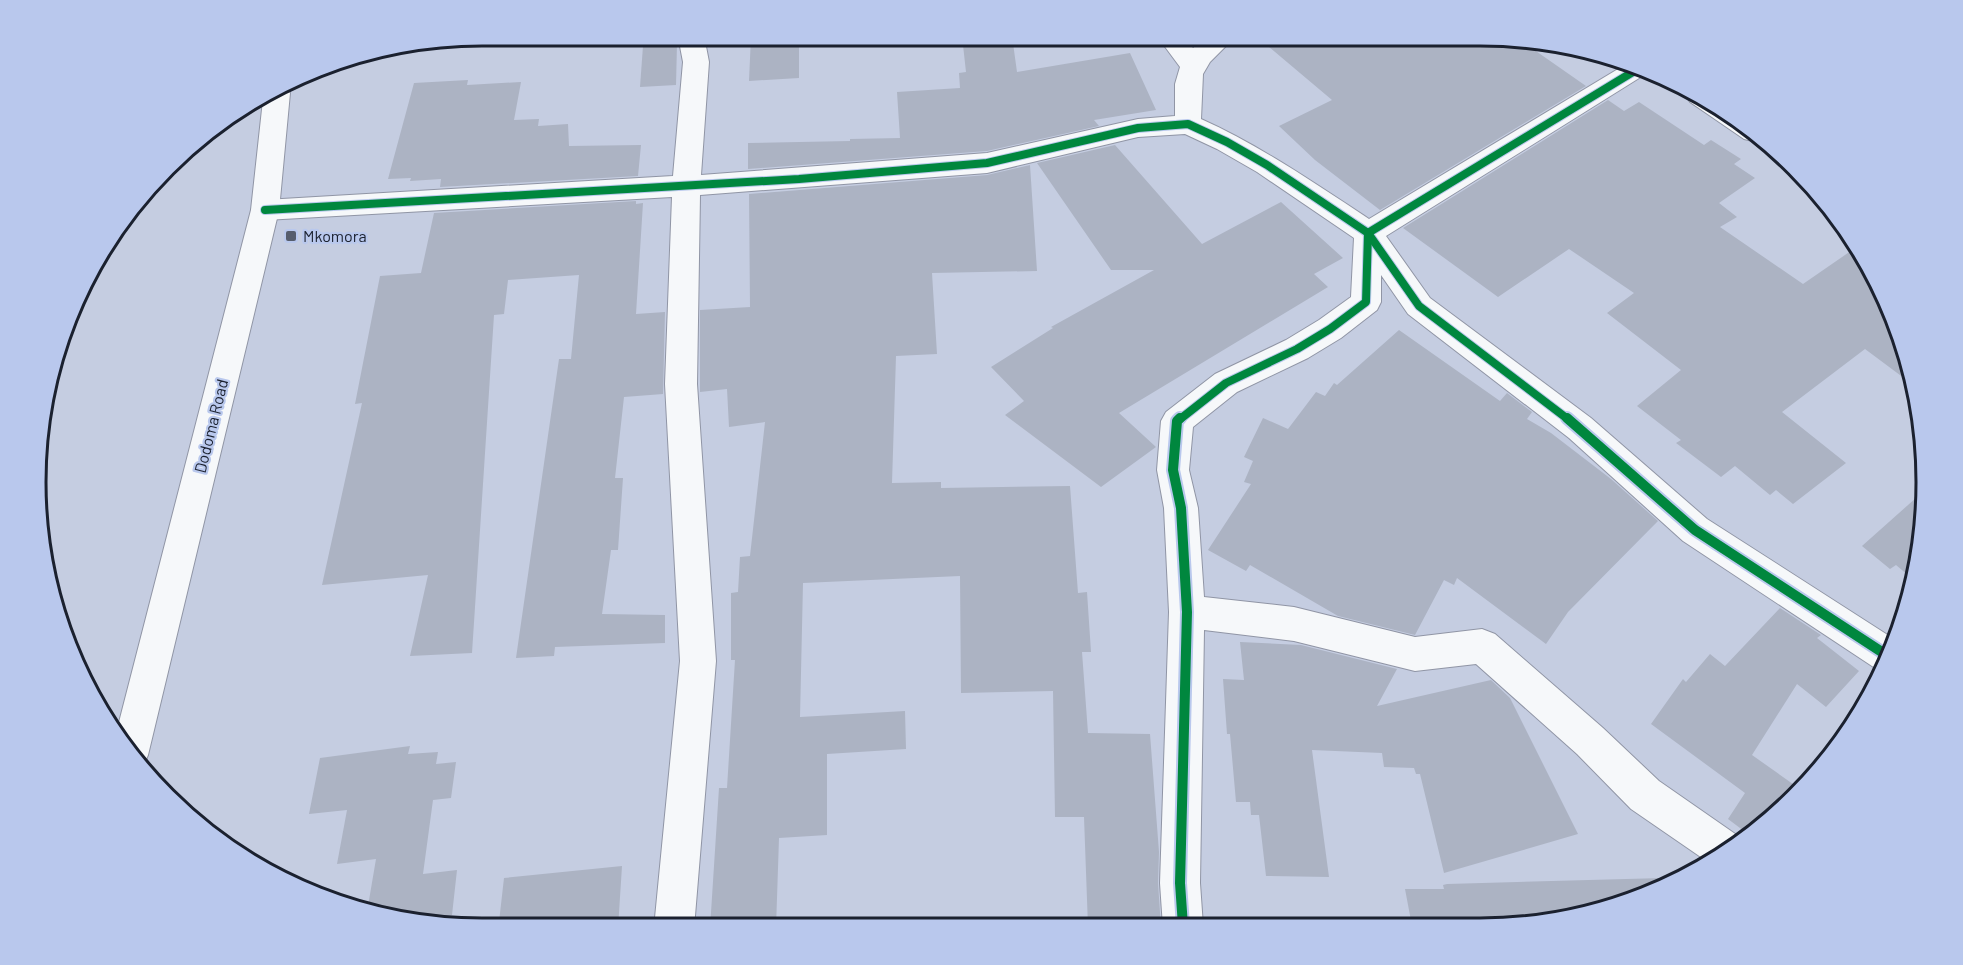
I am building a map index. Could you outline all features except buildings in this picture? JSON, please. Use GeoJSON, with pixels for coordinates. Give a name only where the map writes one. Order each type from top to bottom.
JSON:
{"type":"FeatureCollection","features":[{"type":"Feature","properties":{"kind":"main road"},"geometry":{"type":"LineString","coordinates":[[675,918],[698,661],[681,384],[686,184],[696,62],[693,46]]}},
{"type":"Feature","properties":{"kind":"main road"},"geometry":{"type":"LineString","coordinates":[[1178,46],[1192,64]]}},
{"type":"Feature","properties":{"kind":"main road"},"geometry":{"type":"LineString","coordinates":[[1188,124],[1186,79],[1192,64],[1212,46]]}},
{"type":"Feature","properties":{"kind":"main road"},"geometry":{"type":"LineString","coordinates":[[1368,233],[1630,74]]}},
{"type":"Feature","properties":{"kind":"main road","name":"Dodoma Road"},"geometry":{"type":"LineString","coordinates":[[132,742],[264,210],[276,98]]}},
{"type":"Feature","properties":{"kind":"main road"},"geometry":{"type":"LineString","coordinates":[[264,210],[799,179],[987,163],[1137,128],[1188,124],[1227,142],[1267,165],[1368,233],[1419,306],[1580,428],[1695,530],[1882,652]]}},
{"type":"Feature","properties":{"kind":"main road"},"geometry":{"type":"LineString","coordinates":[[1183,918],[1180,883],[1187,612],[1181,508],[1173,470],[1177,421],[1226,383],[1297,349],[1330,329],[1366,302],[1368,233]]}},
{"type":"Feature","properties":{"kind":"main road"},"geometry":{"type":"LineString","coordinates":[[1187,612],[1294,624],[1415,654],[1482,646],[1590,741],[1645,795],[1719,847]]}},
{"type":"Feature","properties":{"kind":"cycle path"},"geometry":{"type":"LineString","coordinates":[[1182,918],[1180,883],[1187,612],[1181,508],[1173,470],[1177,421],[1226,383],[1297,349],[1330,329],[1366,302],[1368,233],[1630,74]]}},
{"type":"Feature","properties":{"kind":"cycle path"},"geometry":{"type":"LineString","coordinates":[[265,210],[799,179],[987,163],[1138,128],[1188,124],[1227,142],[1267,165],[1368,233],[1419,306],[1580,428],[1695,530],[1882,652]]}},
{"type":"Feature","properties":{"kind":"place","name":"Mkomora"},"geometry":{"type":"Point","coordinates":[291,236]}}]}
